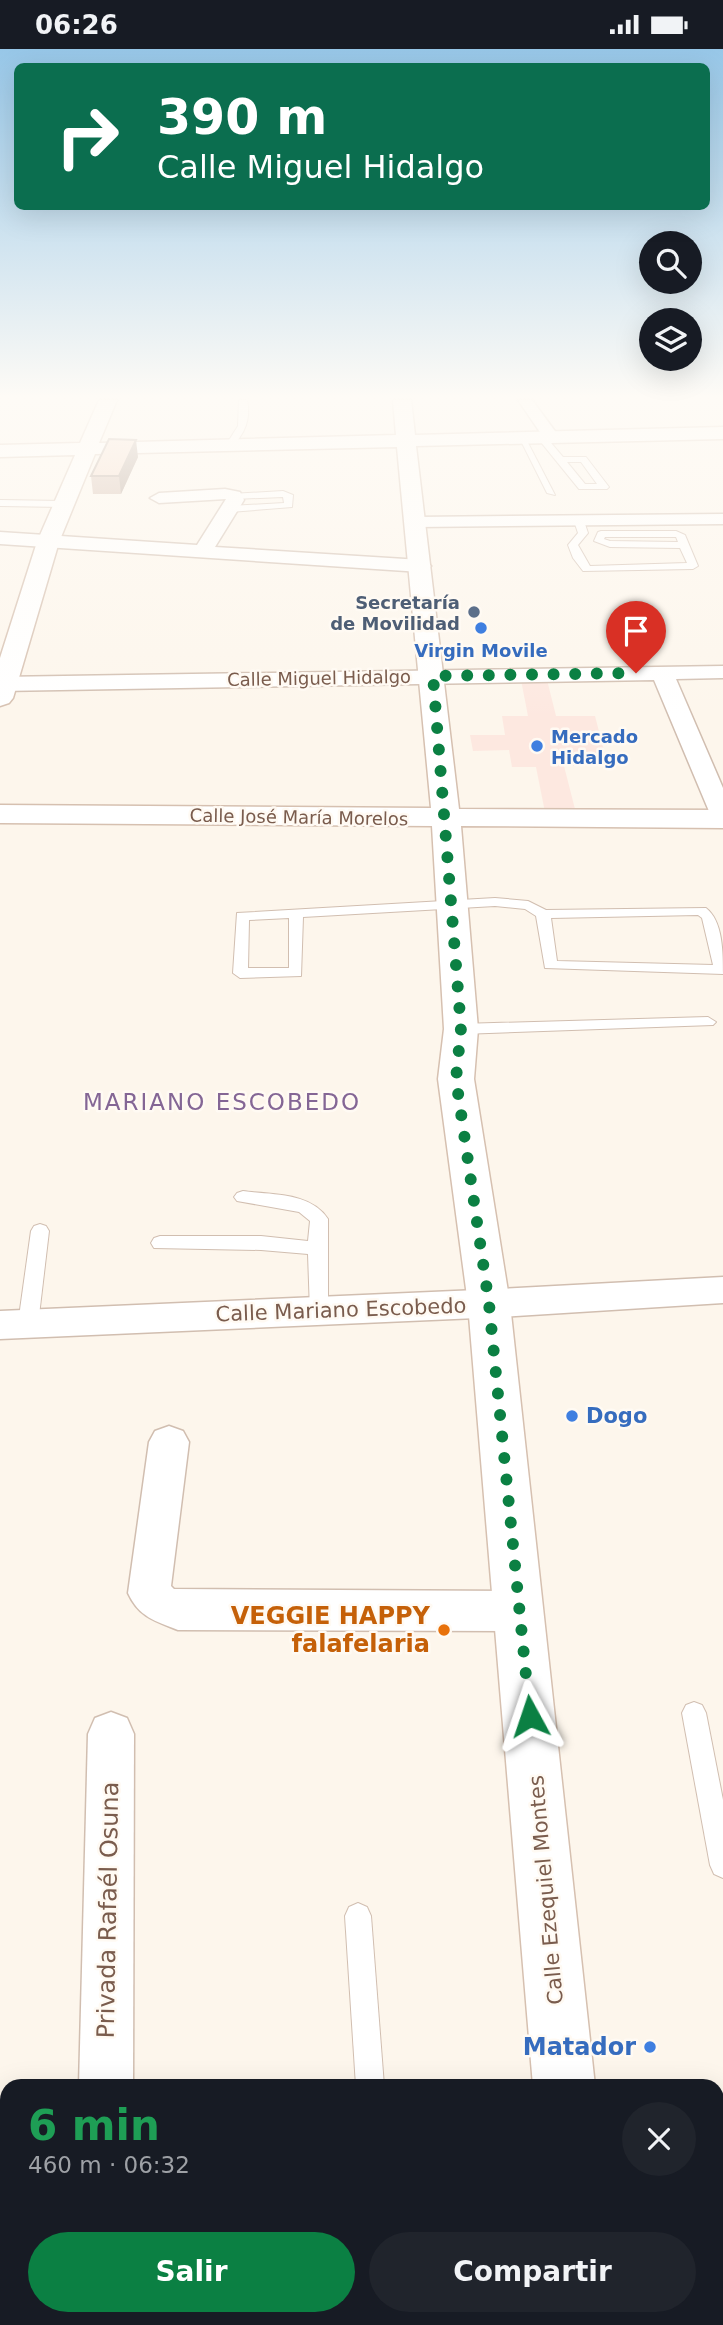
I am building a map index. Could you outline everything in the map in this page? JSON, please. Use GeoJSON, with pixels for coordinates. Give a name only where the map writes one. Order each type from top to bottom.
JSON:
{"type":"FeatureCollection","features":[{"type":"Feature","properties":{"kind":"street"},"geometry":{"type":"LineString","coordinates":[[2,689],[48,541],[63,506]]}},
{"type":"Feature","properties":{"kind":"street"},"geometry":{"type":"LineString","coordinates":[[202,552],[230,506]]}},
{"type":"Feature","properties":{"kind":"street","name":"Calle Ezequiel Montes"},"geometry":{"type":"LineString","coordinates":[[414,506],[446,819],[461,1028],[456,1079],[489,1304],[563,2079]]}},
{"type":"Feature","properties":{"kind":"street"},"geometry":{"type":"LineString","coordinates":[[416,522],[581,527],[723,519]]}},
{"type":"Feature","properties":{"kind":"street"},"geometry":{"type":"LineString","coordinates":[[0,538],[421,566]]}},
{"type":"Feature","properties":{"kind":"street","name":"Calle Miguel Hidalgo"},"geometry":{"type":"LineString","coordinates":[[2,689],[433,676],[723,672]]}},
{"type":"Feature","properties":{"kind":"street"},"geometry":{"type":"LineString","coordinates":[[662,673],[723,818]]}},
{"type":"Feature","properties":{"kind":"street","name":"Calle José María Morelos"},"geometry":{"type":"LineString","coordinates":[[0,814],[446,819],[723,818]]}},
{"type":"Feature","properties":{"kind":"street","name":"Calle Mariano Escobedo"},"geometry":{"type":"LineString","coordinates":[[14,1324],[489,1304],[723,1290]]}},
{"type":"Feature","properties":{"kind":"street"},"geometry":{"type":"LineString","coordinates":[[169,1442],[149,1593],[159,1603],[178,1610],[520,1611]]}},
{"type":"Feature","properties":{"kind":"street","name":"Privada Rafaél Osuna"},"geometry":{"type":"LineString","coordinates":[[106,2079],[111,1734]]}},
{"type":"Feature","properties":{"kind":"lane"},"geometry":{"type":"LineString","coordinates":[[581,527],[610,544],[684,545],[693,566],[595,569],[583,566],[573,545],[581,527]]}},
{"type":"Feature","properties":{"kind":"lane"},"geometry":{"type":"LineString","coordinates":[[296,913],[296,972],[240,973],[242,916],[296,913],[451,905],[524,903],[538,906],[544,914],[550,965],[722,970],[709,916],[701,911],[544,914]]}},
{"type":"Feature","properties":{"kind":"lane"},"geometry":{"type":"LineString","coordinates":[[461,1028],[708,1023]]}},
{"type":"Feature","properties":{"kind":"lane"},"geometry":{"type":"LineString","coordinates":[[243,1198],[304,1206],[319,1219],[319,1311]]}},
{"type":"Feature","properties":{"kind":"lane"},"geometry":{"type":"LineString","coordinates":[[14,1324],[40,1231]]}},
{"type":"Feature","properties":{"kind":"lane"},"geometry":{"type":"LineString","coordinates":[[160,1243],[261,1243],[317,1248]]}},
{"type":"Feature","properties":{"kind":"lane"},"geometry":{"type":"LineString","coordinates":[[694,1713],[723,1865]]}},
{"type":"Feature","properties":{"kind":"lane"},"geometry":{"type":"LineString","coordinates":[[358,1916],[370,2079]]}},
{"type":"Feature","properties":{"kind":"shaded area","name":"Mercado Hidalgo"},"geometry":{"type":"Polygon","coordinates":[[[521,680],[547,680],[556,716],[595,716],[608,766],[564,766],[576,813],[545,812],[536,767],[512,767],[509,750],[473,751],[470,735],[505,735],[502,716],[528,716],[521,680]]]}},
{"type":"Feature","properties":{"kind":"place","name":"Secretaría de Movilidad"},"geometry":{"type":"Point","coordinates":[474,612]}},
{"type":"Feature","properties":{"kind":"place","name":"Virgin Movile"},"geometry":{"type":"Point","coordinates":[481,628]}},
{"type":"Feature","properties":{"kind":"place","name":"Mercado Hidalgo"},"geometry":{"type":"Point","coordinates":[537,746]}},
{"type":"Feature","properties":{"kind":"place","name":"Dogo"},"geometry":{"type":"Point","coordinates":[572,1416]}},
{"type":"Feature","properties":{"kind":"place","name":"VEGGIE HAPPY falafelaria"},"geometry":{"type":"Point","coordinates":[444,1630]}},
{"type":"Feature","properties":{"kind":"place","name":"Matador"},"geometry":{"type":"Point","coordinates":[650,2047]}},
{"type":"Feature","properties":{"kind":"district","name":"MARIANO ESCOBEDO"},"geometry":{"type":"Point","coordinates":[222,1102]}},
{"type":"Feature","properties":{"kind":"route"},"geometry":{"type":"LineString","coordinates":[[530,1716],[489,1304],[456,1079],[461,1028],[433,676],[636,673]]}}]}
